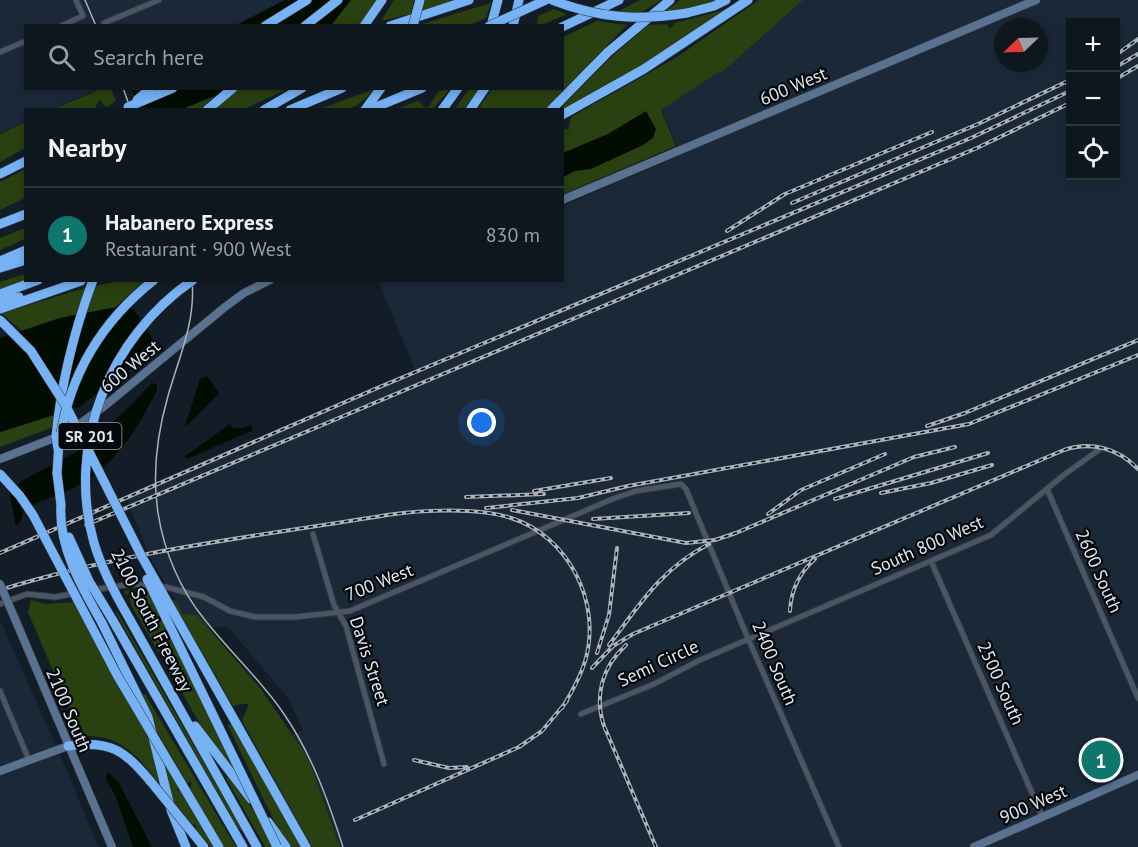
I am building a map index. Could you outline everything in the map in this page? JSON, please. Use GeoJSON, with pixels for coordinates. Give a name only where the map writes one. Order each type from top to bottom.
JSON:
{"type":"FeatureCollection","features":[{"type":"Feature","properties":{"kind":"highway"},"geometry":{"type":"LineString","coordinates":[[268,24],[307,0]]}},
{"type":"Feature","properties":{"kind":"highway"},"geometry":{"type":"LineString","coordinates":[[308,24],[338,0]]}},
{"type":"Feature","properties":{"kind":"highway"},"geometry":{"type":"LineString","coordinates":[[365,24],[382,0]]}},
{"type":"Feature","properties":{"kind":"highway"},"geometry":{"type":"LineString","coordinates":[[414,24],[420,0]]}},
{"type":"Feature","properties":{"kind":"highway"},"geometry":{"type":"LineString","coordinates":[[396,24],[469,0]]}},
{"type":"Feature","properties":{"kind":"highway"},"geometry":{"type":"LineString","coordinates":[[491,24],[498,0]]}},
{"type":"Feature","properties":{"kind":"highway"},"geometry":{"type":"LineString","coordinates":[[513,24],[519,0]]}},
{"type":"Feature","properties":{"kind":"highway"},"geometry":{"type":"LineString","coordinates":[[494,24],[546,0]]}},
{"type":"Feature","properties":{"kind":"highway"},"geometry":{"type":"LineString","coordinates":[[552,0],[577,9],[621,18],[656,18],[687,13],[714,6],[726,0]]}},
{"type":"Feature","properties":{"kind":"highway"},"geometry":{"type":"LineString","coordinates":[[564,26],[619,0]]}},
{"type":"Feature","properties":{"kind":"highway"},"geometry":{"type":"LineString","coordinates":[[553,108],[608,52],[670,0]]}},
{"type":"Feature","properties":{"kind":"highway"},"geometry":{"type":"LineString","coordinates":[[566,114],[644,69],[748,0]]}},
{"type":"Feature","properties":{"kind":"highway"},"geometry":{"type":"LineString","coordinates":[[126,108],[148,90]]}},
{"type":"Feature","properties":{"kind":"highway"},"geometry":{"type":"LineString","coordinates":[[126,108],[158,90]]}},
{"type":"Feature","properties":{"kind":"highway"},"geometry":{"type":"LineString","coordinates":[[126,108],[168,90]]}},
{"type":"Feature","properties":{"kind":"highway"},"geometry":{"type":"LineString","coordinates":[[209,108],[231,90]]}},
{"type":"Feature","properties":{"kind":"highway"},"geometry":{"type":"LineString","coordinates":[[267,108],[299,90]]}},
{"type":"Feature","properties":{"kind":"highway"},"geometry":{"type":"LineString","coordinates":[[295,108],[337,90]]}},
{"type":"Feature","properties":{"kind":"highway"},"geometry":{"type":"LineString","coordinates":[[368,108],[380,90]]}},
{"type":"Feature","properties":{"kind":"highway"},"geometry":{"type":"LineString","coordinates":[[372,108],[417,90]]}},
{"type":"Feature","properties":{"kind":"highway"},"geometry":{"type":"LineString","coordinates":[[443,108],[457,90]]}},
{"type":"Feature","properties":{"kind":"highway"},"geometry":{"type":"LineString","coordinates":[[471,108],[484,90]]}},
{"type":"Feature","properties":{"kind":"highway"},"geometry":{"type":"LineString","coordinates":[[0,174],[24,162]]}},
{"type":"Feature","properties":{"kind":"highway"},"geometry":{"type":"LineString","coordinates":[[0,224],[24,215]]}},
{"type":"Feature","properties":{"kind":"highway"},"geometry":{"type":"LineString","coordinates":[[0,261],[24,251]]}},
{"type":"Feature","properties":{"kind":"highway"},"geometry":{"type":"LineString","coordinates":[[0,268],[24,261]]}},
{"type":"Feature","properties":{"kind":"highway"},"geometry":{"type":"LineString","coordinates":[[0,294],[33,282]]}},
{"type":"Feature","properties":{"kind":"highway"},"geometry":{"type":"LineString","coordinates":[[0,302],[78,282]]}},
{"type":"Feature","properties":{"kind":"highway"},"geometry":{"type":"LineString","coordinates":[[0,309],[79,282]]}},
{"type":"Feature","properties":{"kind":"highway"},"geometry":{"type":"LineString","coordinates":[[58,449],[57,422],[67,363],[92,282]]}},
{"type":"Feature","properties":{"kind":"highway"},"geometry":{"type":"LineString","coordinates":[[58,449],[69,397],[88,355],[118,312],[152,282]]}},
{"type":"Feature","properties":{"kind":"highway","name":"2100 South Freeway"},"geometry":{"type":"LineString","coordinates":[[191,282],[153,313],[127,346],[102,392],[90,434],[86,479],[91,526],[105,573],[257,847]]}},
{"type":"Feature","properties":{"kind":"highway"},"geometry":{"type":"LineString","coordinates":[[0,320],[23,341],[46,371],[147,566],[306,847]]}},
{"type":"Feature","properties":{"kind":"highway","name":"2100 South Freeway"},"geometry":{"type":"LineString","coordinates":[[58,449],[57,473],[61,505],[78,560],[243,847]]}},
{"type":"Feature","properties":{"kind":"highway"},"geometry":{"type":"LineString","coordinates":[[0,474],[33,515],[112,666],[219,847]]}},
{"type":"Feature","properties":{"kind":"highway"},"geometry":{"type":"LineString","coordinates":[[112,497],[133,549],[277,847]]}},
{"type":"Feature","properties":{"kind":"highway"},"geometry":{"type":"LineString","coordinates":[[61,505],[60,520],[66,546],[81,585],[148,717],[171,810],[186,847]]}},
{"type":"Feature","properties":{"kind":"highway"},"geometry":{"type":"LineString","coordinates":[[157,670],[201,734],[286,847]]}},
{"type":"Feature","properties":{"kind":"highway"},"geometry":{"type":"LineString","coordinates":[[68,746],[90,744],[113,747],[135,763],[204,847]]}},
{"type":"Feature","properties":{"kind":"street"},"geometry":{"type":"LineString","coordinates":[[66,24],[83,16],[76,0]]}},
{"type":"Feature","properties":{"kind":"street"},"geometry":{"type":"LineString","coordinates":[[104,23],[158,0]]}},
{"type":"Feature","properties":{"kind":"street","name":"600 West"},"geometry":{"type":"LineString","coordinates":[[564,199],[1036,0]]}},
{"type":"Feature","properties":{"kind":"street"},"geometry":{"type":"LineString","coordinates":[[0,52],[24,42]]}},
{"type":"Feature","properties":{"kind":"street","name":"600 West"},"geometry":{"type":"LineString","coordinates":[[0,459],[62,435],[77,426],[225,307],[244,293],[266,282]]}},
{"type":"Feature","properties":{"kind":"street","name":"South 800 West"},"geometry":{"type":"LineString","coordinates":[[748,640],[991,535],[1100,449]]}},
{"type":"Feature","properties":{"kind":"street","name":"700 West"},"geometry":{"type":"LineString","coordinates":[[0,604],[27,594],[64,597],[102,587],[132,584],[166,587],[204,597],[230,611],[255,618],[339,613],[350,611],[615,498],[636,491],[681,484],[686,489]]}},
{"type":"Feature","properties":{"kind":"street","name":"2400 South"},"geometry":{"type":"LineString","coordinates":[[686,489],[748,640],[839,847]]}},
{"type":"Feature","properties":{"kind":"street","name":"2600 South"},"geometry":{"type":"LineString","coordinates":[[1047,489],[1138,698]]}},
{"type":"Feature","properties":{"kind":"street","name":"Davis Street"},"geometry":{"type":"LineString","coordinates":[[313,534],[331,595],[346,626],[384,764]]}},
{"type":"Feature","properties":{"kind":"street","name":"2500 South"},"geometry":{"type":"LineString","coordinates":[[931,561],[1042,816]]}},
{"type":"Feature","properties":{"kind":"street","name":"2100 South"},"geometry":{"type":"LineString","coordinates":[[0,584],[112,847]]}},
{"type":"Feature","properties":{"kind":"street","name":"Semi Circle"},"geometry":{"type":"LineString","coordinates":[[581,714],[654,684],[700,660],[748,640]]}},
{"type":"Feature","properties":{"kind":"street"},"geometry":{"type":"LineString","coordinates":[[0,691],[29,760]]}},
{"type":"Feature","properties":{"kind":"street"},"geometry":{"type":"LineString","coordinates":[[0,771],[68,746]]}},
{"type":"Feature","properties":{"kind":"street","name":"900 West"},"geometry":{"type":"LineString","coordinates":[[974,847],[993,843],[1042,816],[1138,775]]}},
{"type":"Feature","properties":{"kind":"shaded area"},"geometry":{"type":"Polygon","coordinates":[[[0,0],[285,0],[237,24],[24,24],[24,90],[97,90],[54,108],[24,108],[24,121],[0,133],[0,0]]]}},
{"type":"Feature","properties":{"kind":"shaded area"},"geometry":{"type":"Polygon","coordinates":[[[285,0],[351,0],[332,24],[239,24],[285,0]]]}},
{"type":"Feature","properties":{"kind":"shaded area"},"geometry":{"type":"Polygon","coordinates":[[[780,0],[1138,0],[1138,847],[335,847],[292,735],[303,730],[288,698],[229,628],[190,625],[150,557],[125,495],[415,369],[378,282],[564,282],[564,206],[681,155],[658,100],[780,0]]]}},
{"type":"Feature","properties":{"kind":"shaded area"},"geometry":{"type":"Polygon","coordinates":[[[132,90],[230,90],[185,108],[140,108],[132,90]]]}},
{"type":"Feature","properties":{"kind":"shaded area"},"geometry":{"type":"Polygon","coordinates":[[[646,111],[656,129],[653,138],[643,145],[591,169],[575,171],[564,176],[564,153],[608,134],[646,111]]]}},
{"type":"Feature","properties":{"kind":"shaded area"},"geometry":{"type":"Polygon","coordinates":[[[111,308],[133,309],[150,334],[154,345],[150,354],[79,407],[0,432],[0,338],[60,318],[111,308]]]}},
{"type":"Feature","properties":{"kind":"shaded area"},"geometry":{"type":"Polygon","coordinates":[[[207,376],[219,393],[185,426],[200,379],[207,376]]]}},
{"type":"Feature","properties":{"kind":"shaded area"},"geometry":{"type":"Polygon","coordinates":[[[154,383],[157,385],[157,390],[150,404],[133,432],[113,458],[88,480],[23,511],[21,521],[16,526],[9,492],[24,480],[86,445],[154,383]]]}},
{"type":"Feature","properties":{"kind":"shaded area"},"geometry":{"type":"Polygon","coordinates":[[[230,424],[233,428],[251,425],[253,430],[187,459],[185,456],[230,424]]]}},
{"type":"Feature","properties":{"kind":"shaded area"},"geometry":{"type":"Polygon","coordinates":[[[0,620],[68,773],[98,847],[0,847],[0,620]]]}},
{"type":"Feature","properties":{"kind":"shaded area"},"geometry":{"type":"Polygon","coordinates":[[[107,771],[119,783],[152,847],[133,847],[115,795],[106,780],[107,771]]]}},
{"type":"Feature","properties":{"kind":"green space"},"geometry":{"type":"Polygon","coordinates":[[[351,0],[377,0],[360,24],[333,24],[351,0]]]}},
{"type":"Feature","properties":{"kind":"green space"},"geometry":{"type":"Polygon","coordinates":[[[394,0],[414,0],[411,14],[381,21],[394,0]]]}},
{"type":"Feature","properties":{"kind":"green space"},"geometry":{"type":"Polygon","coordinates":[[[425,0],[459,0],[423,10],[425,0]]]}},
{"type":"Feature","properties":{"kind":"green space"},"geometry":{"type":"Polygon","coordinates":[[[640,0],[661,0],[639,14],[615,13],[640,0]]]}},
{"type":"Feature","properties":{"kind":"green space"},"geometry":{"type":"Polygon","coordinates":[[[680,0],[721,0],[694,8],[663,13],[680,0]]]}},
{"type":"Feature","properties":{"kind":"green space"},"geometry":{"type":"Polygon","coordinates":[[[759,0],[803,0],[721,73],[719,72],[661,110],[676,146],[564,194],[564,129],[568,130],[571,117],[677,57],[759,0]]]}},
{"type":"Feature","properties":{"kind":"green space"},"geometry":{"type":"Polygon","coordinates":[[[491,3],[486,18],[472,24],[422,24],[491,3]]]}},
{"type":"Feature","properties":{"kind":"green space"},"geometry":{"type":"Polygon","coordinates":[[[731,8],[662,57],[568,110],[562,107],[607,61],[648,25],[667,24],[670,29],[675,23],[731,8]]]}},
{"type":"Feature","properties":{"kind":"green space"},"geometry":{"type":"Polygon","coordinates":[[[554,9],[567,14],[544,24],[537,24],[538,16],[554,9]]]}},
{"type":"Feature","properties":{"kind":"green space"},"geometry":{"type":"Polygon","coordinates":[[[597,21],[627,25],[564,90],[564,37],[597,21]]]}},
{"type":"Feature","properties":{"kind":"green space"},"geometry":{"type":"Polygon","coordinates":[[[99,90],[111,90],[116,101],[106,107],[100,100],[95,108],[56,108],[99,90]]]}},
{"type":"Feature","properties":{"kind":"green space"},"geometry":{"type":"Polygon","coordinates":[[[238,90],[286,90],[246,108],[215,108],[238,90]]]}},
{"type":"Feature","properties":{"kind":"green space"},"geometry":{"type":"Polygon","coordinates":[[[371,90],[373,90],[356,106],[323,108],[371,90]]]}},
{"type":"Feature","properties":{"kind":"green space"},"geometry":{"type":"Polygon","coordinates":[[[449,90],[434,108],[428,108],[438,92],[449,90]]]}},
{"type":"Feature","properties":{"kind":"green space"},"geometry":{"type":"Polygon","coordinates":[[[468,90],[478,90],[465,108],[455,108],[468,90]]]}},
{"type":"Feature","properties":{"kind":"green space"},"geometry":{"type":"Polygon","coordinates":[[[491,90],[564,90],[546,108],[479,108],[491,90]]]}},
{"type":"Feature","properties":{"kind":"green space"},"geometry":{"type":"Polygon","coordinates":[[[217,94],[201,108],[182,108],[217,94]]]}},
{"type":"Feature","properties":{"kind":"green space"},"geometry":{"type":"Polygon","coordinates":[[[418,101],[426,108],[400,108],[418,101]]]}},
{"type":"Feature","properties":{"kind":"green space"},"geometry":{"type":"Polygon","coordinates":[[[24,122],[24,149],[0,162],[0,134],[24,122]]]}},
{"type":"Feature","properties":{"kind":"green space"},"geometry":{"type":"Polygon","coordinates":[[[24,170],[24,198],[0,210],[0,182],[24,170]]]}},
{"type":"Feature","properties":{"kind":"green space"},"geometry":{"type":"Polygon","coordinates":[[[24,228],[24,239],[0,250],[0,238],[24,228]]]}},
{"type":"Feature","properties":{"kind":"green space"},"geometry":{"type":"Polygon","coordinates":[[[24,274],[24,281],[0,292],[0,282],[24,274]]]}},
{"type":"Feature","properties":{"kind":"green space"},"geometry":{"type":"Polygon","coordinates":[[[113,282],[143,282],[114,308],[85,314],[95,286],[113,282]]]}},
{"type":"Feature","properties":{"kind":"green space"},"geometry":{"type":"Polygon","coordinates":[[[85,288],[76,315],[22,331],[1,313],[85,288]]]}},
{"type":"Feature","properties":{"kind":"green space"},"geometry":{"type":"Polygon","coordinates":[[[54,415],[53,427],[0,447],[0,432],[54,415]]]}},
{"type":"Feature","properties":{"kind":"green space"},"geometry":{"type":"Polygon","coordinates":[[[124,591],[150,593],[243,784],[203,729],[131,605],[129,593],[126,595],[124,591]]]}},
{"type":"Feature","properties":{"kind":"green space"},"geometry":{"type":"Polygon","coordinates":[[[31,600],[45,604],[74,602],[148,733],[160,785],[143,763],[123,746],[106,738],[88,736],[79,732],[28,612],[31,600]]]}},
{"type":"Feature","properties":{"kind":"green space"},"geometry":{"type":"Polygon","coordinates":[[[172,600],[176,601],[183,614],[197,615],[261,689],[300,746],[309,761],[340,847],[312,847],[242,721],[249,704],[233,706],[172,600]]]}},
{"type":"Feature","properties":{"kind":"green space"},"geometry":{"type":"Polygon","coordinates":[[[115,612],[118,613],[244,833],[237,827],[115,612]]]}},
{"type":"Feature","properties":{"kind":"green space"},"geometry":{"type":"Polygon","coordinates":[[[145,694],[236,847],[224,847],[190,789],[192,782],[187,783],[155,728],[143,695],[145,694]]]}},
{"type":"Feature","properties":{"kind":"green space"},"geometry":{"type":"Polygon","coordinates":[[[227,724],[235,726],[303,847],[292,847],[276,825],[227,724]]]}},
{"type":"Feature","properties":{"kind":"green space"},"geometry":{"type":"Polygon","coordinates":[[[161,754],[180,786],[176,790],[183,791],[215,847],[211,847],[196,830],[196,825],[192,824],[171,798],[161,754]]]}},
{"type":"Feature","properties":{"kind":"green space"},"geometry":{"type":"Polygon","coordinates":[[[228,777],[259,817],[274,847],[265,847],[226,778],[228,777]]]}},
{"type":"Feature","properties":{"kind":"tram line"},"geometry":{"type":"LineString","coordinates":[[85,0],[95,24]]}},
{"type":"Feature","properties":{"kind":"tram line"},"geometry":{"type":"LineString","coordinates":[[124,90],[130,108]]}},
{"type":"Feature","properties":{"kind":"tram line"},"geometry":{"type":"LineString","coordinates":[[192,282],[193,295],[186,339],[164,410],[158,439],[155,483],[164,542],[174,570],[196,608],[265,689],[303,745],[318,778],[343,847]]}},
{"type":"Feature","properties":{"kind":"railway"},"geometry":{"type":"LineString","coordinates":[[1120,52],[1138,39]]}},
{"type":"Feature","properties":{"kind":"railway"},"geometry":{"type":"LineString","coordinates":[[1120,65],[1138,54]]}},
{"type":"Feature","properties":{"kind":"railway"},"geometry":{"type":"LineString","coordinates":[[1120,77],[1138,66]]}},
{"type":"Feature","properties":{"kind":"railway"},"geometry":{"type":"LineString","coordinates":[[792,203],[978,124],[1066,82]]}},
{"type":"Feature","properties":{"kind":"railway"},"geometry":{"type":"LineString","coordinates":[[0,553],[375,389],[971,138],[1066,93]]}},
{"type":"Feature","properties":{"kind":"railway"},"geometry":{"type":"LineString","coordinates":[[86,525],[977,148],[1066,105]]}},
{"type":"Feature","properties":{"kind":"railway"},"geometry":{"type":"LineString","coordinates":[[727,231],[785,194],[932,132]]}},
{"type":"Feature","properties":{"kind":"railway"},"geometry":{"type":"LineString","coordinates":[[927,426],[965,413],[1138,340]]}},
{"type":"Feature","properties":{"kind":"railway"},"geometry":{"type":"LineString","coordinates":[[486,508],[578,498],[628,486],[969,424],[1138,355]]}},
{"type":"Feature","properties":{"kind":"railway"},"geometry":{"type":"LineString","coordinates":[[592,668],[613,646],[633,634],[1064,450],[1084,446],[1104,448],[1122,456],[1138,469]]}},
{"type":"Feature","properties":{"kind":"railway"},"geometry":{"type":"LineString","coordinates":[[512,510],[686,543],[715,540],[914,457],[955,447]]}},
{"type":"Feature","properties":{"kind":"railway"},"geometry":{"type":"LineString","coordinates":[[835,499],[988,453]]}},
{"type":"Feature","properties":{"kind":"railway"},"geometry":{"type":"LineString","coordinates":[[768,514],[801,490],[885,454]]}},
{"type":"Feature","properties":{"kind":"railway"},"geometry":{"type":"LineString","coordinates":[[881,493],[931,483],[992,465]]}},
{"type":"Feature","properties":{"kind":"railway"},"geometry":{"type":"LineString","coordinates":[[534,491],[611,478]]}},
{"type":"Feature","properties":{"kind":"railway"},"geometry":{"type":"LineString","coordinates":[[466,497],[544,494]]}},
{"type":"Feature","properties":{"kind":"railway"},"geometry":{"type":"LineString","coordinates":[[0,590],[48,576],[144,555],[387,515],[449,510],[497,515],[511,518],[531,527],[549,539],[576,573],[584,593],[589,615],[586,658],[576,684],[562,708]]}},
{"type":"Feature","properties":{"kind":"railway"},"geometry":{"type":"LineString","coordinates":[[593,519],[689,513]]}},
{"type":"Feature","properties":{"kind":"railway"},"geometry":{"type":"LineString","coordinates":[[609,645],[664,576],[709,544]]}},
{"type":"Feature","properties":{"kind":"railway"},"geometry":{"type":"LineString","coordinates":[[597,653],[609,615],[617,548]]}},
{"type":"Feature","properties":{"kind":"railway"},"geometry":{"type":"LineString","coordinates":[[790,611],[797,582],[804,570],[815,559]]}},
{"type":"Feature","properties":{"kind":"railway"},"geometry":{"type":"LineString","coordinates":[[626,645],[611,663],[602,682],[601,715],[656,847]]}},
{"type":"Feature","properties":{"kind":"railway"},"geometry":{"type":"LineString","coordinates":[[355,820],[519,747],[542,731],[567,701]]}},
{"type":"Feature","properties":{"kind":"railway"},"geometry":{"type":"LineString","coordinates":[[414,760],[449,768],[467,767]]}},
{"type":"Feature","properties":{"kind":"place","name":"Habanero Express"},"geometry":{"type":"Point","coordinates":[1101,760]}}]}
